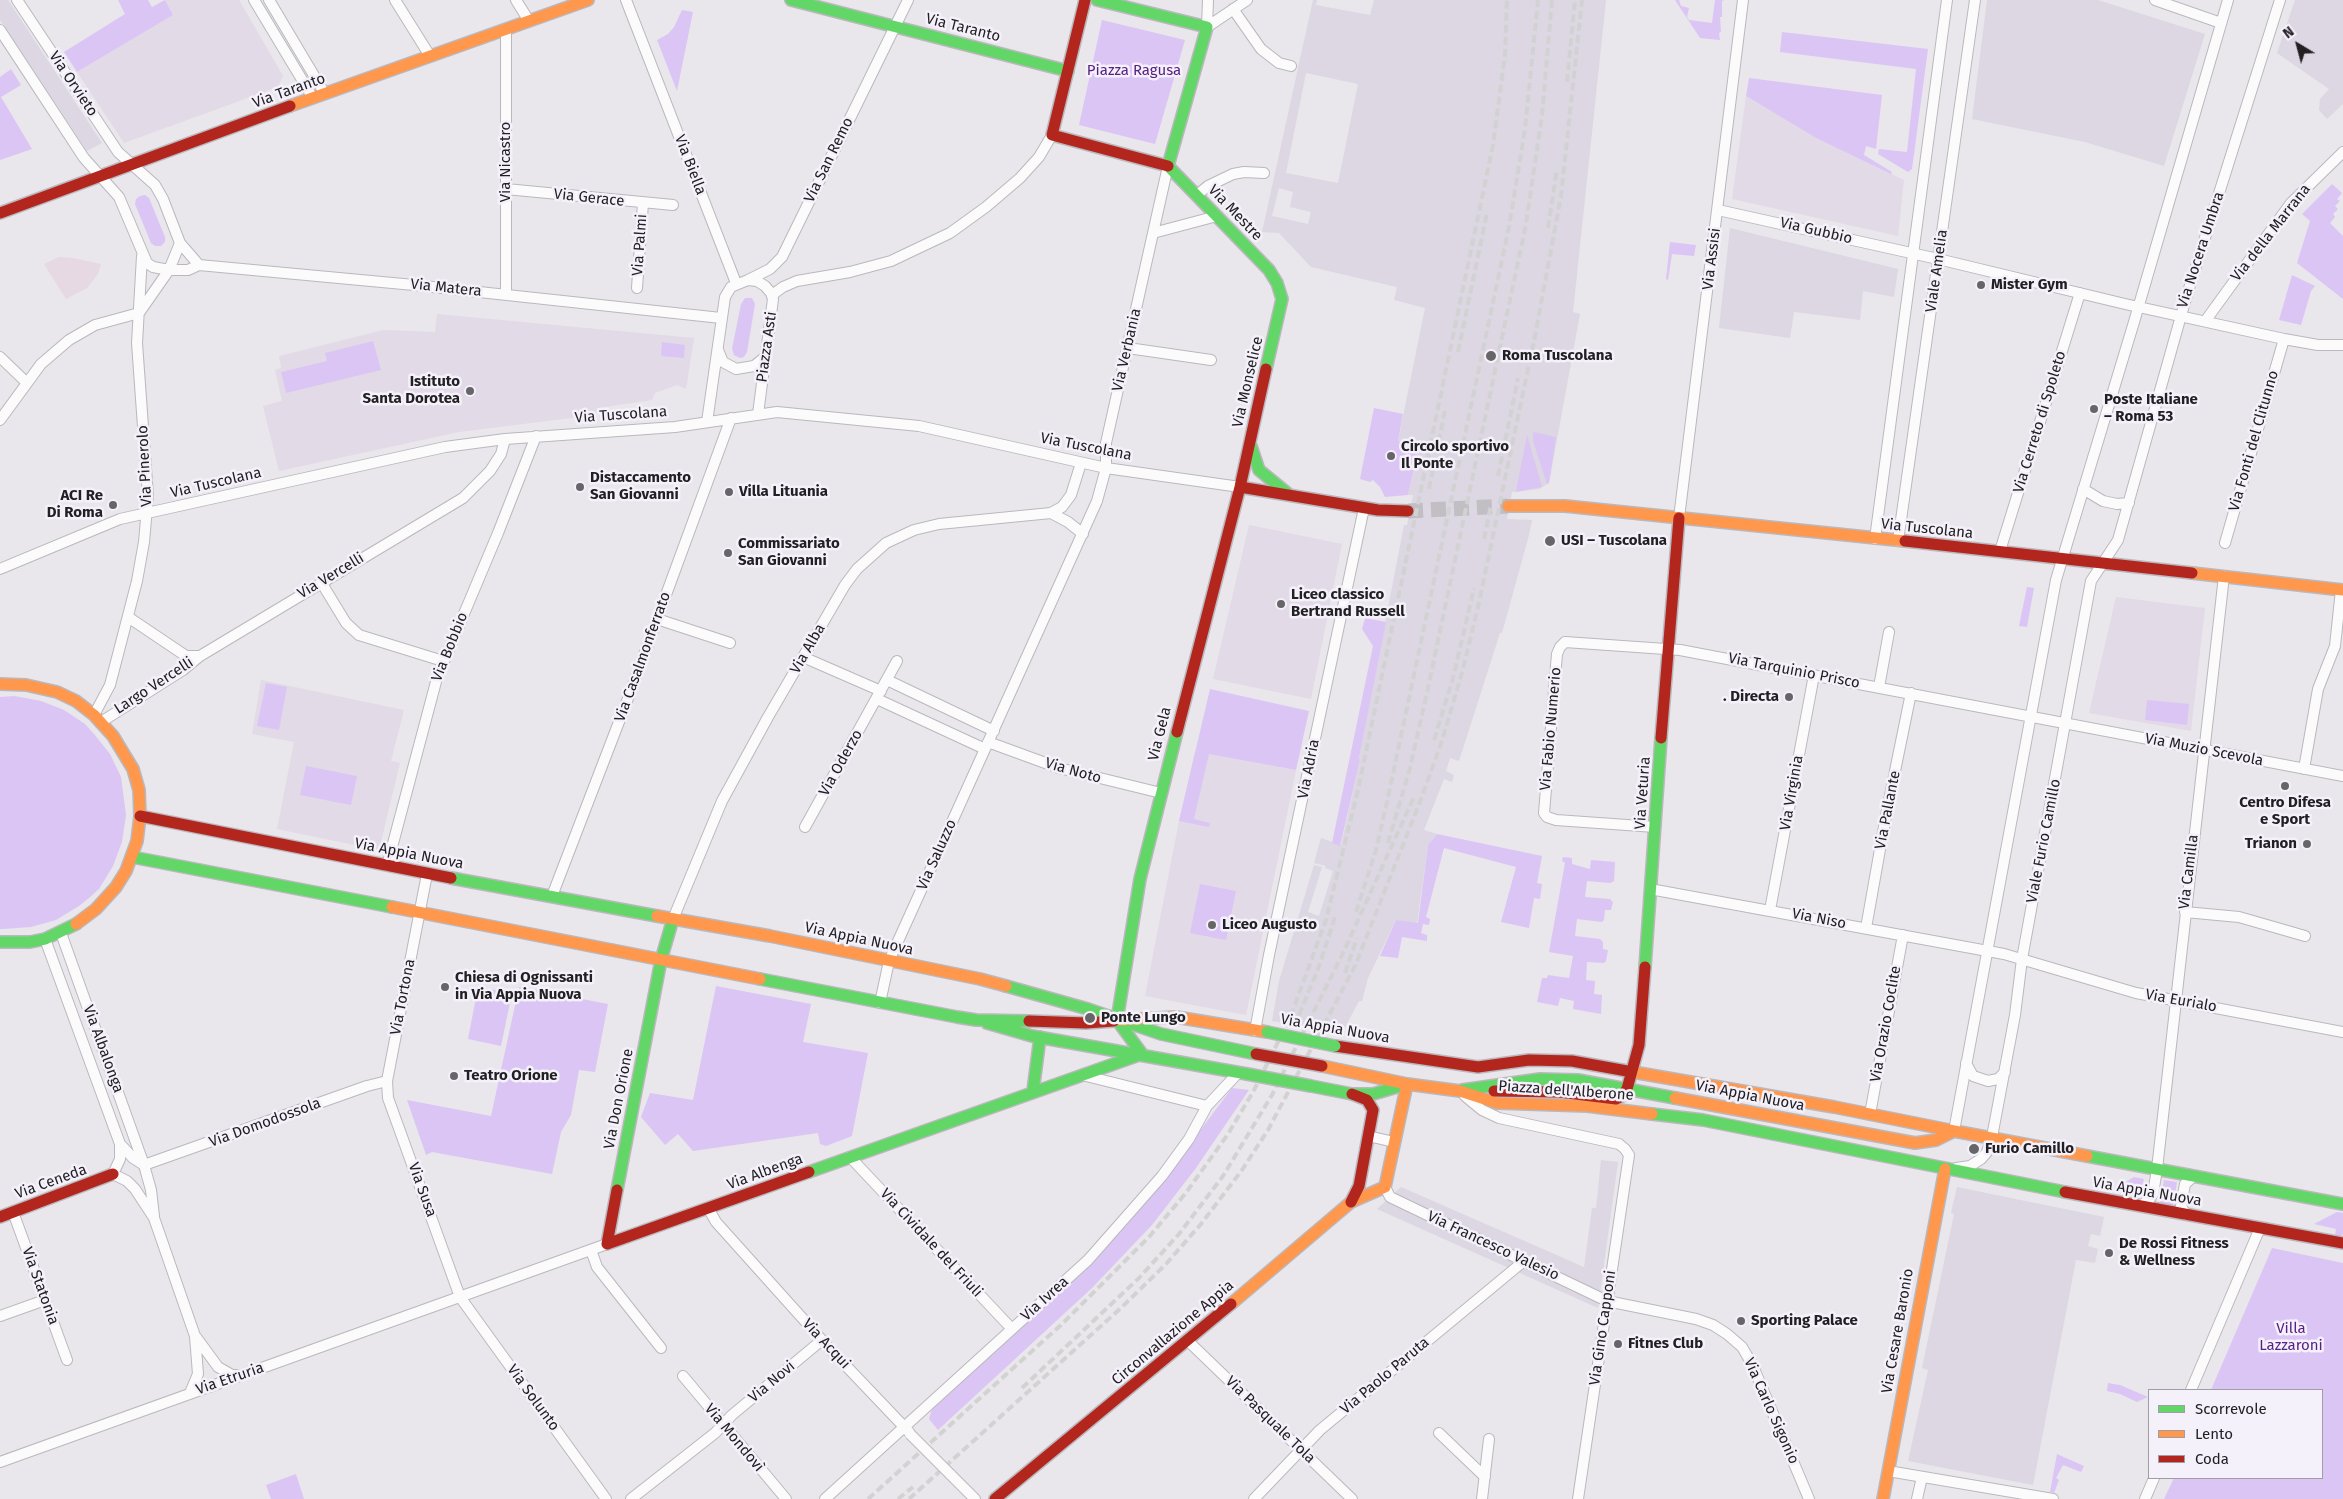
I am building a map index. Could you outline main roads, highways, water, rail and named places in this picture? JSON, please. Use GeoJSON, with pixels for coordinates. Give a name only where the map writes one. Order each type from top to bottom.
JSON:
{"type":"FeatureCollection","features":[{"type":"Feature","properties":{"kind":"main road","name":"Via Taranto"},"geometry":{"type":"LineString","coordinates":[[0,214],[313,98],[588,0]]}},
{"type":"Feature","properties":{"kind":"main road","name":"Via Taranto"},"geometry":{"type":"LineString","coordinates":[[791,0],[1068,71]]}},
{"type":"Feature","properties":{"kind":"main road"},"geometry":{"type":"LineString","coordinates":[[1085,0],[1052,135],[1168,166],[1207,26],[1098,0]]}},
{"type":"Feature","properties":{"kind":"main road","name":"Via Mestre"},"geometry":{"type":"LineString","coordinates":[[1168,166],[1269,270],[1277,283]]}},
{"type":"Feature","properties":{"kind":"main road","name":"Via Monselice"},"geometry":{"type":"LineString","coordinates":[[1240,487],[1281,304],[1277,283]]}},
{"type":"Feature","properties":{"kind":"main road"},"geometry":{"type":"LineString","coordinates":[[1250,440],[1259,470],[1288,494]]}},
{"type":"Feature","properties":{"kind":"main road","name":"Via Tuscolana"},"geometry":{"type":"LineString","coordinates":[[1240,487],[1364,508],[1408,511]]}},
{"type":"Feature","properties":{"kind":"main road","name":"Via Gela"},"geometry":{"type":"LineString","coordinates":[[1117,1020],[1140,879],[1232,511],[1240,487]]}},
{"type":"Feature","properties":{"kind":"main road","name":"Via Tuscolana"},"geometry":{"type":"LineString","coordinates":[[1508,506],[1556,505],[2104,562],[2342,590]]}},
{"type":"Feature","properties":{"kind":"main road","name":"Via Veturia"},"geometry":{"type":"LineString","coordinates":[[1632,1071],[1639,1045],[1679,518]]}},
{"type":"Feature","properties":{"kind":"main road"},"geometry":{"type":"LineString","coordinates":[[0,684],[26,685],[57,692],[76,700],[98,718],[119,745],[132,770],[139,790],[140,816],[137,841],[132,857],[121,880],[104,901],[80,922],[61,933],[30,942],[0,942]]}},
{"type":"Feature","properties":{"kind":"main road","name":"Via Appia Nuova"},"geometry":{"type":"LineString","coordinates":[[140,816],[427,874],[552,896],[980,979],[1088,1009],[1117,1020]]}},
{"type":"Feature","properties":{"kind":"main road"},"geometry":{"type":"LineString","coordinates":[[132,857],[880,1003],[976,1020],[1040,1037],[1142,1054],[1352,1094],[1365,1099],[1372,1108],[1359,1186],[1351,1202]]}},
{"type":"Feature","properties":{"kind":"main road"},"geometry":{"type":"LineString","coordinates":[[661,960],[673,919]]}},
{"type":"Feature","properties":{"kind":"main road","name":"Via Don Orione"},"geometry":{"type":"LineString","coordinates":[[607,1244],[661,960]]}},
{"type":"Feature","properties":{"kind":"main road","name":"Via Appia Nuova"},"geometry":{"type":"LineString","coordinates":[[976,1020],[1086,1023],[1168,1017],[1191,1019],[1335,1046],[1452,1064],[1478,1067],[1497,1066]]}},
{"type":"Feature","properties":{"kind":"main road"},"geometry":{"type":"LineString","coordinates":[[1117,1020],[1172,1037],[1407,1084],[1460,1091]]}},
{"type":"Feature","properties":{"kind":"main road"},"geometry":{"type":"LineString","coordinates":[[1117,1020],[1142,1054]]}},
{"type":"Feature","properties":{"kind":"main road"},"geometry":{"type":"LineString","coordinates":[[1034,1090],[1040,1037]]}},
{"type":"Feature","properties":{"kind":"main road","name":"Via Albenga"},"geometry":{"type":"LineString","coordinates":[[607,1244],[1079,1074],[1142,1054]]}},
{"type":"Feature","properties":{"kind":"main road","name":"Piazza dell'Alberone"},"geometry":{"type":"LineString","coordinates":[[1460,1091],[1548,1078],[1578,1080],[1627,1089],[1632,1071],[1559,1060],[1529,1060],[1497,1066]]}},
{"type":"Feature","properties":{"kind":"main road","name":"Via Appia Nuova"},"geometry":{"type":"LineString","coordinates":[[1632,1071],[2343,1204]]}},
{"type":"Feature","properties":{"kind":"main road","name":"Via Appia Nuova"},"geometry":{"type":"LineString","coordinates":[[1656,1094],[1664,1084],[1682,1080]]}},
{"type":"Feature","properties":{"kind":"main road"},"geometry":{"type":"LineString","coordinates":[[1352,1094],[1381,1092],[1407,1084]]}},
{"type":"Feature","properties":{"kind":"main road"},"geometry":{"type":"LineString","coordinates":[[1351,1202],[1385,1187],[1407,1084]]}},
{"type":"Feature","properties":{"kind":"main road","name":"Via Appia Nuova"},"geometry":{"type":"LineString","coordinates":[[1627,1089],[1919,1144],[1936,1140],[1954,1131]]}},
{"type":"Feature","properties":{"kind":"main road","name":"Piazza dell'Alberone"},"geometry":{"type":"LineString","coordinates":[[1460,1091],[1496,1102],[1587,1106],[1641,1112]]}},
{"type":"Feature","properties":{"kind":"main road"},"geometry":{"type":"LineString","coordinates":[[1656,1094],[1658,1109],[1667,1115]]}},
{"type":"Feature","properties":{"kind":"main road","name":"Via Appia Nuova"},"geometry":{"type":"LineString","coordinates":[[1641,1112],[1763,1132],[1945,1169],[2343,1243]]}},
{"type":"Feature","properties":{"kind":"main road","name":"Via Cesare Baronio"},"geometry":{"type":"LineString","coordinates":[[1882,1499],[1945,1169]]}},
{"type":"Feature","properties":{"kind":"main road","name":"Via Ceneda"},"geometry":{"type":"LineString","coordinates":[[0,1217],[112,1174]]}},
{"type":"Feature","properties":{"kind":"main road","name":"Circonvallazione Appia"},"geometry":{"type":"LineString","coordinates":[[995,1499],[1188,1341],[1351,1202]]}},
{"type":"Feature","properties":{"kind":"tunnel"},"geometry":{"type":"LineString","coordinates":[[1408,511],[1508,506]]}},
{"type":"Feature","properties":{"kind":"railway"},"geometry":{"type":"LineString","coordinates":[[868,1499],[1061,1325],[1149,1237],[1185,1194],[1228,1134],[1253,1092],[1290,1018],[1326,920],[1358,790],[1493,145],[1505,55],[1507,0]]}},
{"type":"Feature","properties":{"kind":"railway"},"geometry":{"type":"LineString","coordinates":[[1356,912],[1376,850],[1387,802],[1509,227],[1525,129],[1538,0]]}},
{"type":"Feature","properties":{"kind":"railway"},"geometry":{"type":"LineString","coordinates":[[1388,843],[1410,768],[1428,688],[1526,224],[1542,115],[1552,0]]}},
{"type":"Feature","properties":{"kind":"railway"},"geometry":{"type":"LineString","coordinates":[[1567,82],[1575,0]]}},
{"type":"Feature","properties":{"kind":"railway"},"geometry":{"type":"LineString","coordinates":[[909,1499],[1122,1307],[1166,1264],[1201,1224],[1242,1170],[1268,1130],[1355,966],[1441,744],[1463,669],[1478,607],[1535,336],[1561,196],[1582,0]]}},
{"type":"Feature","properties":{"kind":"railway"},"geometry":{"type":"LineString","coordinates":[[1548,228],[1557,169]]}},
{"type":"Feature","properties":{"kind":"railway"},"geometry":{"type":"LineString","coordinates":[[1458,352],[1487,213]]}},
{"type":"Feature","properties":{"kind":"railway"},"geometry":{"type":"LineString","coordinates":[[1498,476],[1518,378]]}},
{"type":"Feature","properties":{"kind":"railway"},"geometry":{"type":"LineString","coordinates":[[1429,489],[1445,411]]}},
{"type":"Feature","properties":{"kind":"railway"},"geometry":{"type":"LineString","coordinates":[[1484,539],[1491,505]]}},
{"type":"Feature","properties":{"kind":"railway"},"geometry":{"type":"LineString","coordinates":[[1434,740],[1453,678],[1474,588]]}},
{"type":"Feature","properties":{"kind":"railway"},"geometry":{"type":"LineString","coordinates":[[1022,1388],[1139,1278],[1179,1234],[1223,1176],[1272,1095],[1343,953],[1414,797]]}},
{"type":"Feature","properties":{"kind":"railway"},"geometry":{"type":"LineString","coordinates":[[1299,1015],[1318,969],[1336,914]]}},
{"type":"Feature","properties":{"kind":"railway"},"geometry":{"type":"LineString","coordinates":[[1345,973],[1357,938]]}},
{"type":"Feature","properties":{"kind":"railway"},"geometry":{"type":"LineString","coordinates":[[898,1499],[913,1487]]}},
{"type":"Feature","properties":{"kind":"place","name":"Mister Gym"},"geometry":{"type":"Point","coordinates":[1981,285]}},
{"type":"Feature","properties":{"kind":"place","name":"Roma Tuscolana"},"geometry":{"type":"Point","coordinates":[1491,356]}},
{"type":"Feature","properties":{"kind":"place","name":"Istituto Santa Dorotea"},"geometry":{"type":"Point","coordinates":[470,391]}},
{"type":"Feature","properties":{"kind":"place","name":"Poste Italiane – Roma 53"},"geometry":{"type":"Point","coordinates":[2094,409]}},
{"type":"Feature","properties":{"kind":"place","name":"Circolo sportivo Il Ponte"},"geometry":{"type":"Point","coordinates":[1391,456]}},
{"type":"Feature","properties":{"kind":"place","name":"Distaccamento San Giovanni"},"geometry":{"type":"Point","coordinates":[580,487]}},
{"type":"Feature","properties":{"kind":"place","name":"Villa Lituania"},"geometry":{"type":"Point","coordinates":[729,492]}},
{"type":"Feature","properties":{"kind":"place","name":"ACI Re Di Roma"},"geometry":{"type":"Point","coordinates":[113,505]}},
{"type":"Feature","properties":{"kind":"place","name":"USI – Tuscolana"},"geometry":{"type":"Point","coordinates":[1550,541]}},
{"type":"Feature","properties":{"kind":"place","name":"Commissariato San Giovanni"},"geometry":{"type":"Point","coordinates":[728,553]}},
{"type":"Feature","properties":{"kind":"place","name":"Liceo classico Bertrand Russell"},"geometry":{"type":"Point","coordinates":[1281,604]}},
{"type":"Feature","properties":{"kind":"place","name":". Directa"},"geometry":{"type":"Point","coordinates":[1789,697]}},
{"type":"Feature","properties":{"kind":"place","name":"Centro Difesa e Sport"},"geometry":{"type":"Point","coordinates":[2285,786]}},
{"type":"Feature","properties":{"kind":"place","name":"Trianon"},"geometry":{"type":"Point","coordinates":[2307,844]}},
{"type":"Feature","properties":{"kind":"place","name":"Liceo Augusto"},"geometry":{"type":"Point","coordinates":[1212,925]}},
{"type":"Feature","properties":{"kind":"place","name":"Chiesa di Ognissanti in Via Appia Nuova"},"geometry":{"type":"Point","coordinates":[445,987]}},
{"type":"Feature","properties":{"kind":"place","name":"Ponte Lungo"},"geometry":{"type":"Point","coordinates":[1090,1018]}},
{"type":"Feature","properties":{"kind":"place","name":"Teatro Orione"},"geometry":{"type":"Point","coordinates":[454,1076]}},
{"type":"Feature","properties":{"kind":"place","name":"Furio Camillo"},"geometry":{"type":"Point","coordinates":[1974,1149]}},
{"type":"Feature","properties":{"kind":"place","name":"De Rossi Fitness & Wellness"},"geometry":{"type":"Point","coordinates":[2109,1253]}},
{"type":"Feature","properties":{"kind":"place","name":"Sporting Palace"},"geometry":{"type":"Point","coordinates":[1741,1321]}},
{"type":"Feature","properties":{"kind":"place","name":"Fitnes Club"},"geometry":{"type":"Point","coordinates":[1618,1344]}},
{"type":"Feature","properties":{"kind":"park label","name":"Piazza Ragusa"},"geometry":{"type":"Point","coordinates":[1134,71]}},
{"type":"Feature","properties":{"kind":"park label","name":"Villa Lazzaroni"},"geometry":{"type":"Point","coordinates":[2291,1338]}}]}
